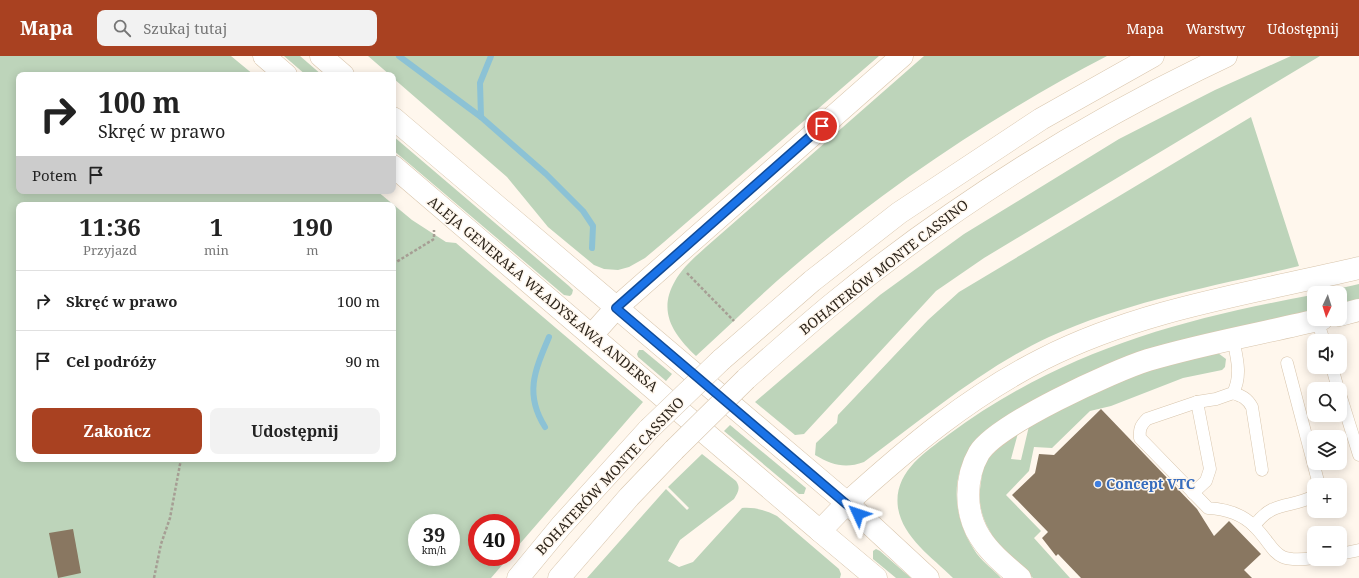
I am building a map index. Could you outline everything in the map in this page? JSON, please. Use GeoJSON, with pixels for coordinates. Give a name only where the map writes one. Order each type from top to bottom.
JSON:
{"type":"FeatureCollection","features":[{"type":"Feature","properties":{"kind":"main road"},"geometry":{"type":"LineString","coordinates":[[264,56],[283,72]]}},
{"type":"Feature","properties":{"kind":"main road"},"geometry":{"type":"LineString","coordinates":[[321,56],[340,72]]}},
{"type":"Feature","properties":{"kind":"main road"},"geometry":{"type":"LineString","coordinates":[[592,335],[616,308],[902,56]]}},
{"type":"Feature","properties":{"kind":"main road","name":"BOHATERÓW MONTE CASSINO"},"geometry":{"type":"LineString","coordinates":[[518,578],[561,526],[649,429],[721,360],[812,281],[899,213],[1041,119],[1153,56]]}},
{"type":"Feature","properties":{"kind":"main road","name":"BOHATERÓW MONTE CASSINO"},"geometry":{"type":"LineString","coordinates":[[559,578],[624,503],[674,450],[746,379],[830,305],[917,238],[986,190],[1119,109],[1226,56]]}},
{"type":"Feature","properties":{"kind":"main road"},"geometry":{"type":"LineString","coordinates":[[396,121],[847,503],[928,578]]}},
{"type":"Feature","properties":{"kind":"main road","name":"ALEJA GENERAŁA WŁADYSŁAWA ANDERSA"},"geometry":{"type":"LineString","coordinates":[[396,169],[876,578]]}},
{"type":"Feature","properties":{"kind":"main road"},"geometry":{"type":"LineString","coordinates":[[820,531],[847,503],[905,451],[943,421],[978,396],[1045,358],[1080,342],[1161,315],[1357,269]]}},
{"type":"Feature","properties":{"kind":"main road"},"geometry":{"type":"LineString","coordinates":[[1347,313],[1359,310]]}},
{"type":"Feature","properties":{"kind":"main road"},"geometry":{"type":"LineString","coordinates":[[1020,578],[990,551],[979,536],[972,519],[968,503],[970,477],[980,452],[990,441],[1020,421],[1060,398],[1106,376],[1147,360],[1307,323]]}},
{"type":"Feature","properties":{"kind":"lane"},"geometry":{"type":"LineString","coordinates":[[1233,339],[1238,375],[1237,385],[1233,393]]}},
{"type":"Feature","properties":{"kind":"lane"},"geometry":{"type":"LineString","coordinates":[[1287,363],[1317,478]]}},
{"type":"Feature","properties":{"kind":"lane"},"geometry":{"type":"LineString","coordinates":[[1262,470],[1252,407],[1243,396],[1233,393],[1216,399],[1197,402],[1147,419],[1142,424],[1139,431],[1140,438],[1208,508],[1222,508],[1231,511],[1254,526],[1278,555],[1287,559],[1307,559]]}},
{"type":"Feature","properties":{"kind":"lane"},"geometry":{"type":"LineString","coordinates":[[1193,493],[1206,481],[1210,470],[1197,402]]}},
{"type":"Feature","properties":{"kind":"lane"},"geometry":{"type":"LineString","coordinates":[[1347,416],[1359,455]]}},
{"type":"Feature","properties":{"kind":"lane"},"geometry":{"type":"LineString","coordinates":[[1254,526],[1262,515],[1280,506],[1307,498]]}},
{"type":"Feature","properties":{"kind":"lane"},"geometry":{"type":"LineString","coordinates":[[1347,553],[1359,550]]}},
{"type":"Feature","properties":{"kind":"path"},"geometry":{"type":"LineString","coordinates":[[396,262],[434,239],[434,229]]}},
{"type":"Feature","properties":{"kind":"path"},"geometry":{"type":"LineString","coordinates":[[686,272],[733,320]]}},
{"type":"Feature","properties":{"kind":"path"},"geometry":{"type":"LineString","coordinates":[[154,578],[161,544],[170,518],[180,462]]}},
{"type":"Feature","properties":{"kind":"green space"},"geometry":{"type":"Polygon","coordinates":[[[0,56],[231,56],[250,72],[16,72],[16,194],[381,194],[390,202],[16,202],[16,462],[396,462],[396,207],[412,220],[446,242],[456,243],[643,402],[520,544],[520,514],[468,514],[468,566],[501,566],[491,578],[0,578],[0,56]]]}},
{"type":"Feature","properties":{"kind":"green space"},"geometry":{"type":"Polygon","coordinates":[[[284,56],[300,56],[319,72],[303,72],[284,56]]]}},
{"type":"Feature","properties":{"kind":"green space"},"geometry":{"type":"Polygon","coordinates":[[[368,56],[879,56],[645,258],[629,267],[618,270],[604,269],[594,265],[548,227],[507,177],[396,81],[396,72],[387,72],[368,56]]]}},
{"type":"Feature","properties":{"kind":"green space"},"geometry":{"type":"Polygon","coordinates":[[[924,56],[1107,56],[1066,78],[984,127],[904,180],[828,238],[792,268],[696,356],[675,331],[670,322],[668,313],[670,292],[681,272],[706,247],[924,56]]]}},
{"type":"Feature","properties":{"kind":"green space"},"geometry":{"type":"Polygon","coordinates":[[[1291,56],[1320,56],[984,258],[936,291],[804,434],[795,435],[755,402],[880,295],[964,234],[1119,139],[1215,90],[1291,56]]]}},
{"type":"Feature","properties":{"kind":"green space"},"geometry":{"type":"Polygon","coordinates":[[[1251,117],[1299,266],[1141,304],[1079,324],[1024,350],[976,379],[864,462],[851,465],[839,465],[815,455],[816,443],[837,423],[838,415],[928,320],[959,292],[1251,117]]]}},
{"type":"Feature","properties":{"kind":"green space"},"geometry":{"type":"Polygon","coordinates":[[[396,139],[573,290],[570,296],[564,295],[396,153],[396,139]]]}},
{"type":"Feature","properties":{"kind":"green space"},"geometry":{"type":"Polygon","coordinates":[[[1359,284],[1359,300],[1347,303],[1347,287],[1359,284]]]}},
{"type":"Feature","properties":{"kind":"green space"},"geometry":{"type":"Polygon","coordinates":[[[1307,296],[1307,313],[1179,342],[974,443],[960,470],[957,484],[959,513],[969,541],[977,554],[1001,578],[953,578],[920,547],[906,529],[898,508],[900,484],[905,474],[929,449],[990,406],[1033,382],[1077,361],[1121,343],[1167,328],[1262,305],[1307,296]]]}},
{"type":"Feature","properties":{"kind":"green space"},"geometry":{"type":"Polygon","coordinates":[[[639,350],[643,350],[672,374],[666,381],[638,357],[637,354],[639,350]]]}},
{"type":"Feature","properties":{"kind":"green space"},"geometry":{"type":"Polygon","coordinates":[[[1218,353],[1226,359],[1225,367],[1222,370],[1183,378],[1111,406],[1090,411],[1052,448],[1034,447],[1029,471],[1006,495],[1041,531],[1034,538],[1070,578],[1033,578],[1002,548],[986,524],[980,497],[983,471],[989,458],[1001,446],[1018,433],[1011,459],[1021,460],[1029,426],[1072,403],[1151,368],[1218,353]]]}},
{"type":"Feature","properties":{"kind":"green space"},"geometry":{"type":"Polygon","coordinates":[[[730,425],[806,488],[804,494],[799,494],[724,431],[730,425]]]}},
{"type":"Feature","properties":{"kind":"green space"},"geometry":{"type":"Polygon","coordinates":[[[702,454],[736,481],[738,486],[737,494],[734,499],[680,540],[668,561],[679,567],[693,562],[742,508],[751,508],[769,512],[777,516],[839,569],[841,574],[840,578],[587,578],[666,489],[687,510],[689,508],[668,487],[702,454]]]}},
{"type":"Feature","properties":{"kind":"green space"},"geometry":{"type":"Polygon","coordinates":[[[876,549],[911,578],[896,578],[873,559],[873,551],[876,549]]]}},
{"type":"Feature","properties":{"kind":"building","name":"Concept VTC"},"geometry":{"type":"Polygon","coordinates":[[[1101,409],[1197,509],[1214,536],[1229,521],[1261,554],[1244,570],[1252,578],[1081,578],[1058,554],[1056,556],[1042,538],[1048,532],[1012,495],[1035,473],[1039,454],[1054,455],[1101,409]]]}},
{"type":"Feature","properties":{"kind":"building"},"geometry":{"type":"Polygon","coordinates":[[[73,529],[81,573],[58,578],[49,533],[73,529]]]}},
{"type":"Feature","properties":{"kind":"waterway"},"geometry":{"type":"LineString","coordinates":[[399,56],[481,117],[546,174],[583,211],[593,226],[592,248]]}},
{"type":"Feature","properties":{"kind":"waterway"},"geometry":{"type":"LineString","coordinates":[[481,117],[480,83],[491,56]]}},
{"type":"Feature","properties":{"kind":"waterway"},"geometry":{"type":"LineString","coordinates":[[545,427],[535,404],[533,393],[536,371],[549,337]]}},
{"type":"Feature","properties":{"kind":"place","name":"Concept VTC"},"geometry":{"type":"Point","coordinates":[1098,484]}},
{"type":"Feature","properties":{"kind":"route"},"geometry":{"type":"LineString","coordinates":[[822,126],[616,308],[847,503],[858,514]]}}]}
